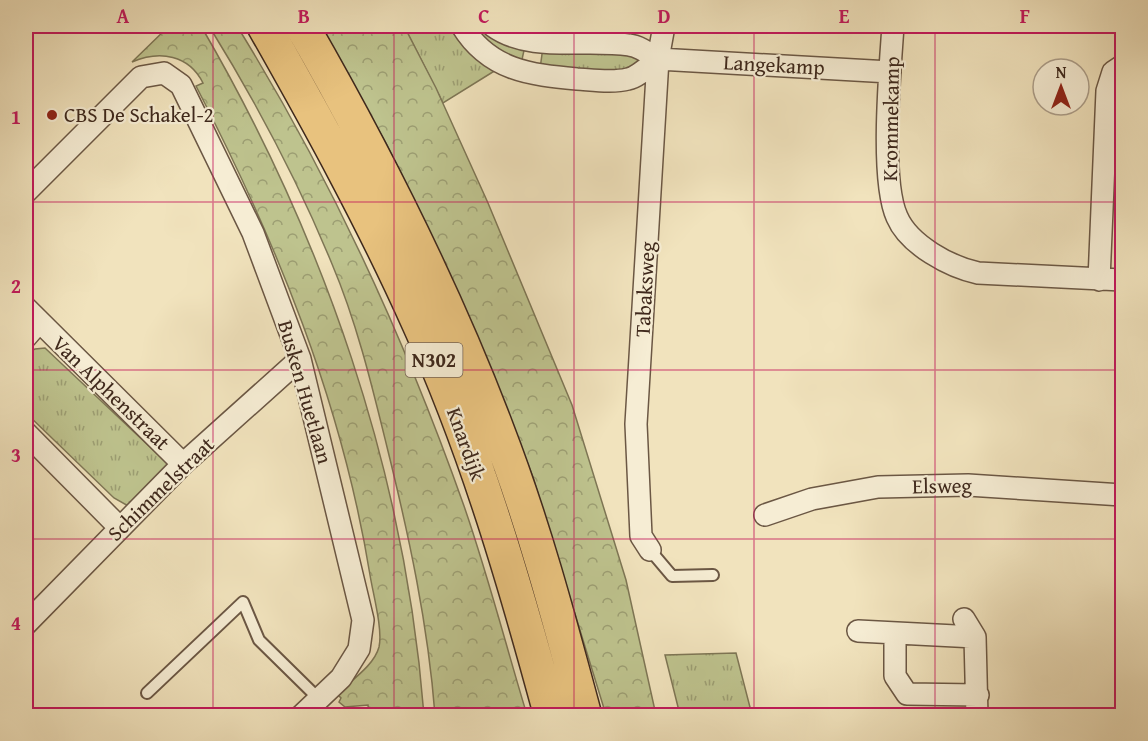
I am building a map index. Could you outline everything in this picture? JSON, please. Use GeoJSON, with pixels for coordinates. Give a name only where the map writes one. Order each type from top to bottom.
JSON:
{"type":"FeatureCollection","features":[{"type":"Feature","properties":{"kind":"main road","name":"Knardijk"},"geometry":{"type":"LineString","coordinates":[[264,26],[333,148],[419,324],[466,440],[503,552],[551,716]]}},
{"type":"Feature","properties":{"kind":"main road","name":"Knardijk"},"geometry":{"type":"LineString","coordinates":[[302,26],[364,133],[450,314],[498,430],[551,589],[585,716]]}},
{"type":"Feature","properties":{"kind":"street"},"geometry":{"type":"LineString","coordinates":[[462,26],[470,38],[491,57],[528,75],[593,80],[629,79],[658,59]]}},
{"type":"Feature","properties":{"kind":"street","name":"Langekamp"},"geometry":{"type":"LineString","coordinates":[[493,26],[505,34],[538,40],[631,45],[658,59],[890,72]]}},
{"type":"Feature","properties":{"kind":"street","name":"Tabaksweg"},"geometry":{"type":"LineString","coordinates":[[651,550],[641,536],[636,424],[658,59],[664,26]]}},
{"type":"Feature","properties":{"kind":"street","name":"Krommekamp"},"geometry":{"type":"LineString","coordinates":[[893,26],[888,187],[897,218],[905,230],[918,243],[964,270],[978,273],[1122,280]]}},
{"type":"Feature","properties":{"kind":"street"},"geometry":{"type":"LineString","coordinates":[[1099,280],[1107,91],[1113,72],[1122,66]]}},
{"type":"Feature","properties":{"kind":"street","name":"Busken Huetlaan"},"geometry":{"type":"LineString","coordinates":[[26,192],[141,77],[164,73],[181,85],[254,233],[300,359],[363,621],[359,650],[341,678],[301,716]]}},
{"type":"Feature","properties":{"kind":"street","name":"Van Alphenstraat"},"geometry":{"type":"LineString","coordinates":[[30,322],[183,464]]}},
{"type":"Feature","properties":{"kind":"street","name":"Schimmelstraat"},"geometry":{"type":"LineString","coordinates":[[26,624],[183,464],[300,359]]}},
{"type":"Feature","properties":{"kind":"street"},"geometry":{"type":"LineString","coordinates":[[26,433],[120,528]]}},
{"type":"Feature","properties":{"kind":"street","name":"Elsweg"},"geometry":{"type":"LineString","coordinates":[[765,515],[812,499],[878,487],[968,484],[1122,495]]}},
{"type":"Feature","properties":{"kind":"street"},"geometry":{"type":"LineString","coordinates":[[895,634],[895,676],[907,694],[977,705],[975,637],[964,619]]}},
{"type":"Feature","properties":{"kind":"street"},"geometry":{"type":"LineString","coordinates":[[858,631],[975,637]]}},
{"type":"Feature","properties":{"kind":"lane"},"geometry":{"type":"LineString","coordinates":[[651,550],[672,576],[713,575]]}},
{"type":"Feature","properties":{"kind":"lane"},"geometry":{"type":"LineString","coordinates":[[147,693],[243,602],[259,640],[319,699]]}},
{"type":"Feature","properties":{"kind":"green space"},"geometry":{"type":"Polygon","coordinates":[[[169,26],[201,26],[245,106],[285,188],[321,272],[352,358],[378,445],[398,534],[414,624],[424,715],[369,715],[368,705],[345,707],[339,702],[341,698],[337,694],[372,661],[380,640],[358,511],[342,447],[324,385],[279,263],[253,203],[196,86],[203,83],[190,66],[173,58],[153,56],[132,62],[169,26]]]}},
{"type":"Feature","properties":{"kind":"green space"},"geometry":{"type":"Polygon","coordinates":[[[209,26],[237,26],[271,83],[334,200],[391,320],[464,506],[527,715],[435,715],[428,647],[410,547],[376,401],[349,309],[319,233],[291,172],[260,113],[209,26]]]}},
{"type":"Feature","properties":{"kind":"green space"},"geometry":{"type":"Polygon","coordinates":[[[320,26],[404,26],[436,88],[488,203],[572,405],[626,580],[656,715],[606,715],[533,477],[502,399],[422,217],[387,145],[320,26]]]}},
{"type":"Feature","properties":{"kind":"green space"},"geometry":{"type":"Polygon","coordinates":[[[404,26],[453,26],[496,70],[443,103],[404,26]]]}},
{"type":"Feature","properties":{"kind":"green space"},"geometry":{"type":"Polygon","coordinates":[[[469,26],[480,26],[501,39],[525,46],[521,64],[503,57],[469,26]]]}},
{"type":"Feature","properties":{"kind":"green space"},"geometry":{"type":"Polygon","coordinates":[[[543,47],[632,51],[650,72],[540,69],[543,47]]]}},
{"type":"Feature","properties":{"kind":"green space"},"geometry":{"type":"Polygon","coordinates":[[[45,348],[168,464],[165,473],[130,507],[114,498],[26,413],[26,353],[45,348]]]}},
{"type":"Feature","properties":{"kind":"green space"},"geometry":{"type":"Polygon","coordinates":[[[736,653],[752,715],[680,715],[665,655],[736,653]]]}},
{"type":"Feature","properties":{"kind":"place","name":"CBS De Schakel-2"},"geometry":{"type":"Point","coordinates":[52,115]}}]}
